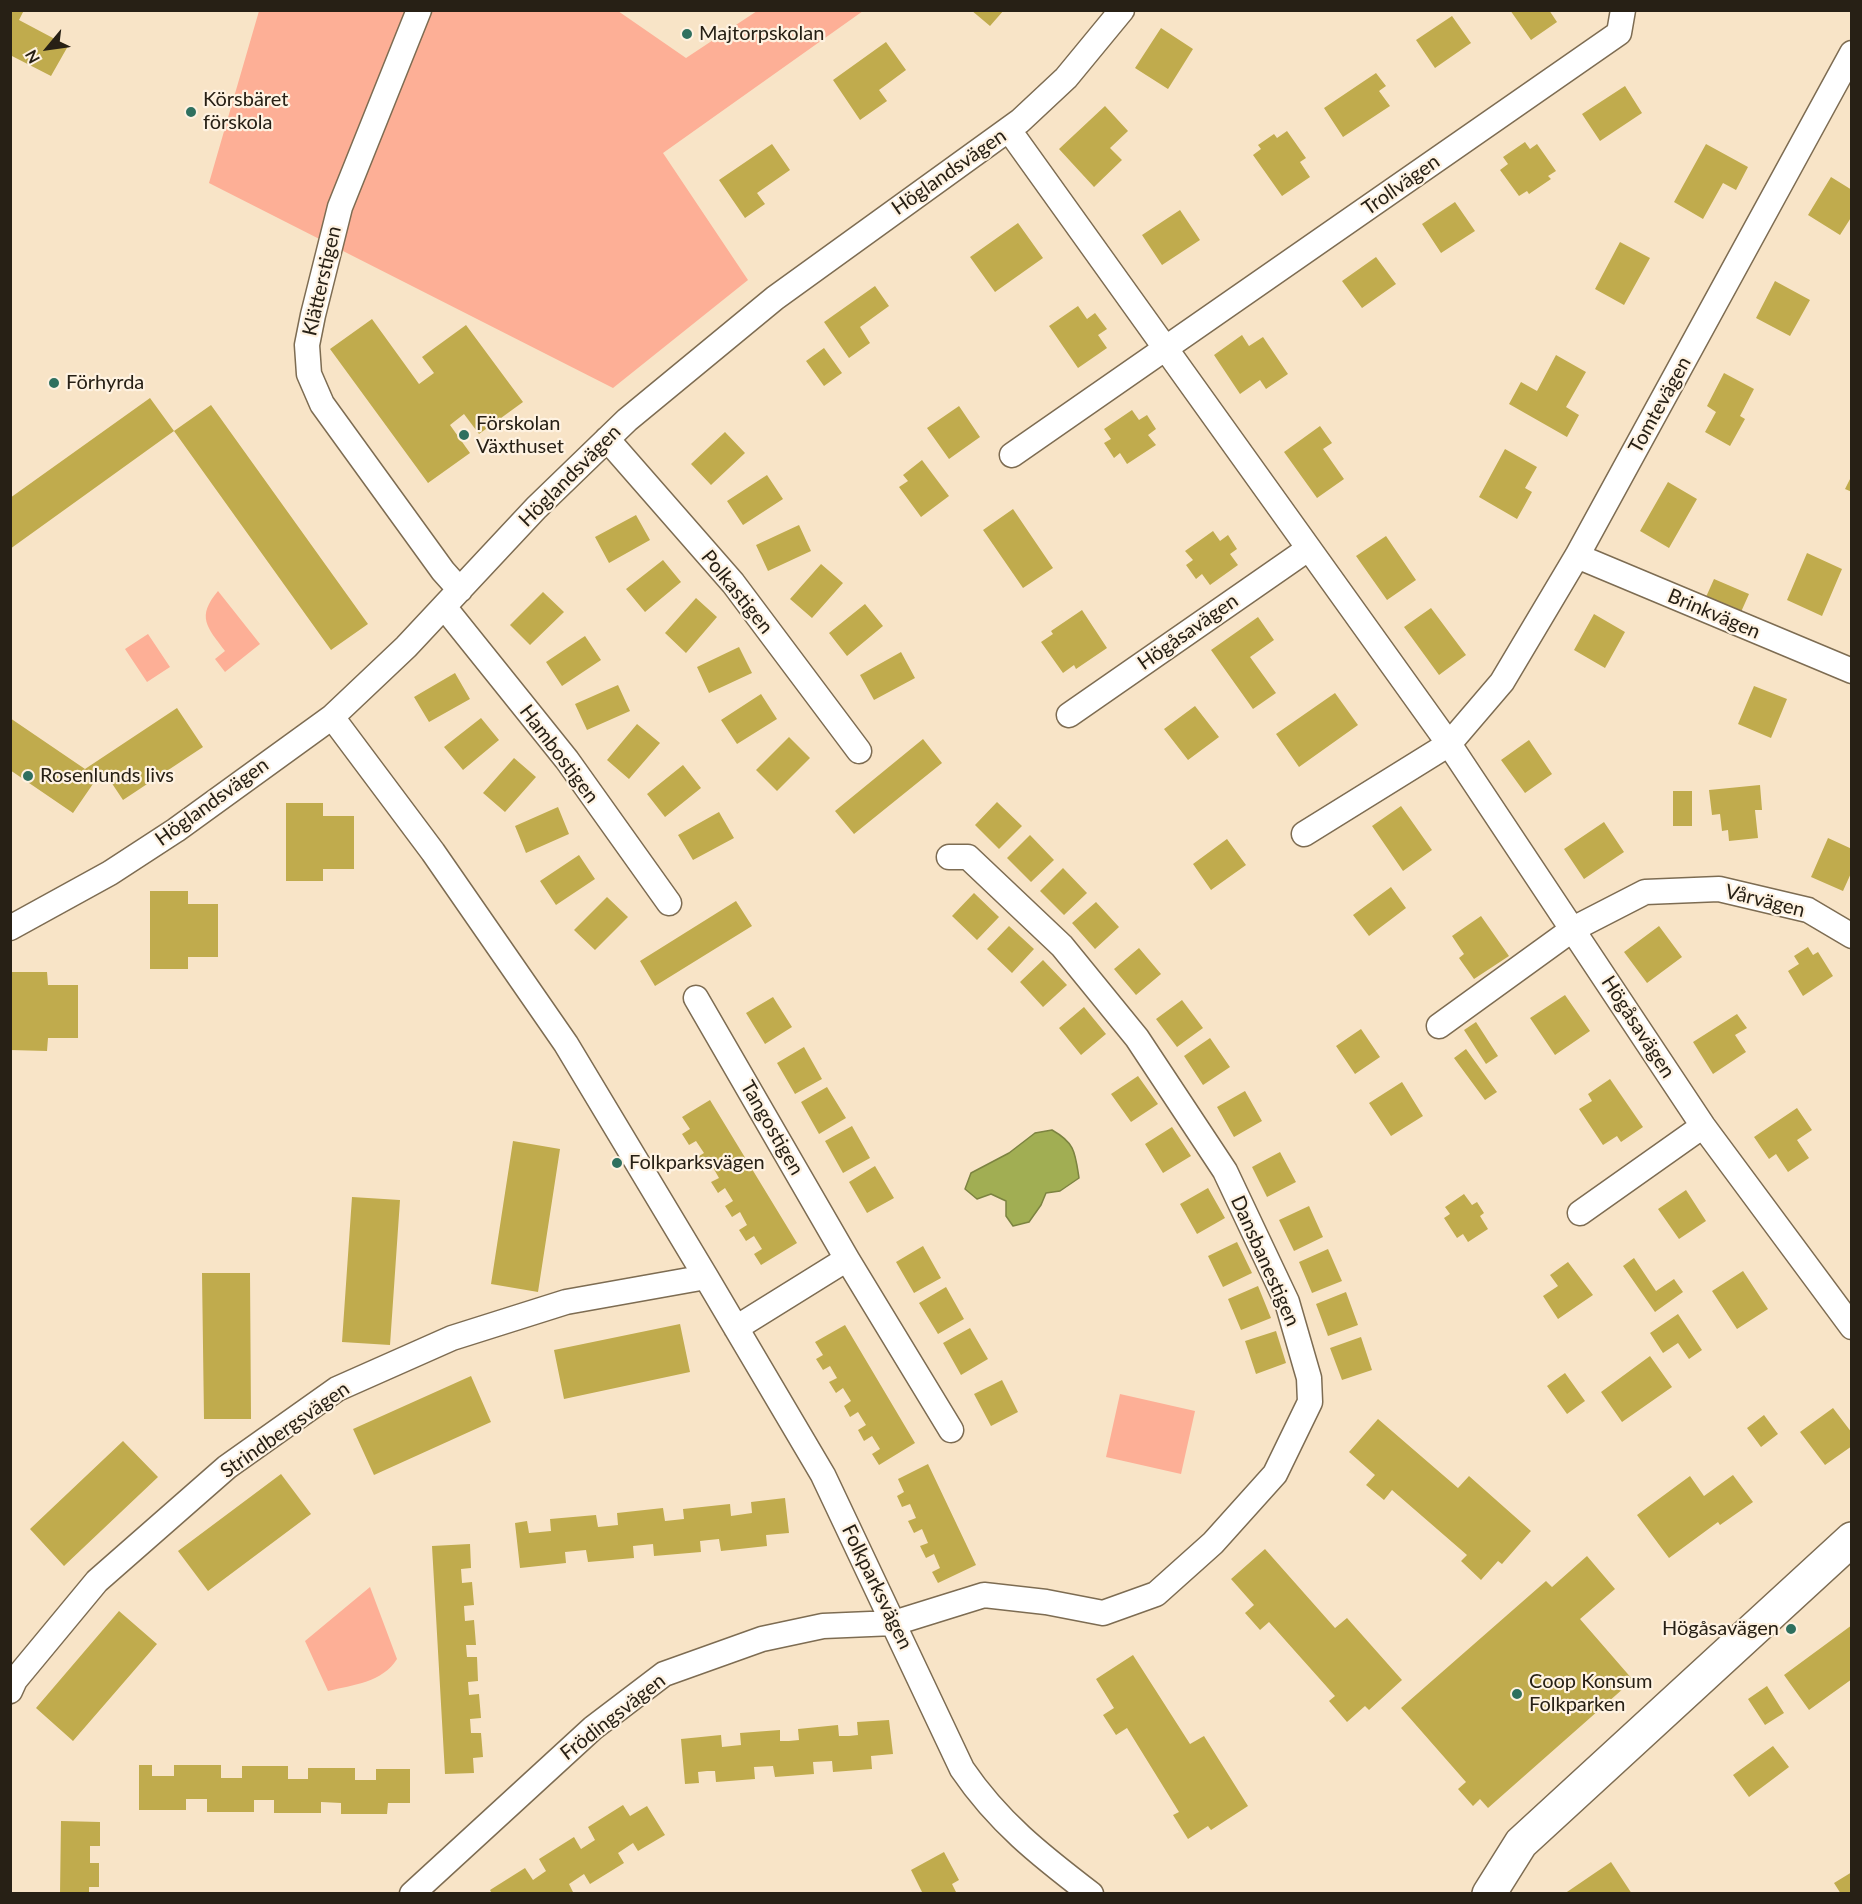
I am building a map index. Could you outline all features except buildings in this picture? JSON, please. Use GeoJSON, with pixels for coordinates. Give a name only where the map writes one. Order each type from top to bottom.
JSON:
{"type":"FeatureCollection","features":[{"type":"Feature","properties":{"kind":"street","name":"Klätterstigen"},"geometry":{"type":"LineString","coordinates":[[419,10],[340,207],[307,345],[309,374],[322,404],[443,571],[452,599]]}},
{"type":"Feature","properties":{"kind":"street","name":"Höglandsvägen"},"geometry":{"type":"LineString","coordinates":[[10,928],[110,873],[166,836],[332,717],[452,599],[536,508],[608,439],[775,298],[1009,130],[1066,78],[1122,10]]}},
{"type":"Feature","properties":{"kind":"street","name":"Trollvägen"},"geometry":{"type":"LineString","coordinates":[[1164,349],[1619,33],[1623,10]]}},
{"type":"Feature","properties":{"kind":"street","name":"Tomtevägen"},"geometry":{"type":"LineString","coordinates":[[1449,744],[1502,682],[1577,556],[1851,53]]}},
{"type":"Feature","properties":{"kind":"street","name":"Högåsavägen"},"geometry":{"type":"LineString","coordinates":[[1009,130],[1449,744],[1703,1126],[1851,1327]]}},
{"type":"Feature","properties":{"kind":"street"},"geometry":{"type":"LineString","coordinates":[[1012,455],[1164,349]]}},
{"type":"Feature","properties":{"kind":"street","name":"Polkastigen"},"geometry":{"type":"LineString","coordinates":[[608,439],[733,583],[859,752]]}},
{"type":"Feature","properties":{"kind":"street","name":"Högåsavägen"},"geometry":{"type":"LineString","coordinates":[[1069,715],[1308,549]]}},
{"type":"Feature","properties":{"kind":"street","name":"Brinkvägen"},"geometry":{"type":"LineString","coordinates":[[1577,556],[1851,671]]}},
{"type":"Feature","properties":{"kind":"street","name":"Hambostigen"},"geometry":{"type":"LineString","coordinates":[[452,599],[669,903]]}},
{"type":"Feature","properties":{"kind":"street","name":"Folkparksvägen"},"geometry":{"type":"LineString","coordinates":[[332,717],[433,852],[566,1044],[706,1277],[823,1475],[962,1769],[983,1800],[1023,1842],[1090,1893]]}},
{"type":"Feature","properties":{"kind":"street"},"geometry":{"type":"LineString","coordinates":[[1304,834],[1449,744]]}},
{"type":"Feature","properties":{"kind":"street","name":"Dansbanestigen"},"geometry":{"type":"LineString","coordinates":[[894,1623],[984,1595],[1046,1602],[1103,1613],[1156,1593],[1214,1543],[1275,1474],[1310,1402],[1309,1378],[1287,1302],[1225,1171],[1137,1038],[1062,946],[968,857],[949,857]]}},
{"type":"Feature","properties":{"kind":"street","name":"Vårvägen"},"geometry":{"type":"LineString","coordinates":[[1573,929],[1645,892],[1719,889],[1808,910],[1851,936]]}},
{"type":"Feature","properties":{"kind":"street"},"geometry":{"type":"LineString","coordinates":[[1439,1026],[1573,929]]}},
{"type":"Feature","properties":{"kind":"street","name":"Tangostigen"},"geometry":{"type":"LineString","coordinates":[[696,998],[847,1259],[951,1431]]}},
{"type":"Feature","properties":{"kind":"street"},"geometry":{"type":"LineString","coordinates":[[1580,1213],[1703,1126]]}},
{"type":"Feature","properties":{"kind":"street"},"geometry":{"type":"LineString","coordinates":[[736,1328],[847,1259]]}},
{"type":"Feature","properties":{"kind":"street","name":"Strindbergsvägen"},"geometry":{"type":"LineString","coordinates":[[10,1691],[15,1680],[97,1581],[227,1467],[337,1389],[452,1338],[566,1302],[706,1277]]}},
{"type":"Feature","properties":{"kind":"street"},"geometry":{"type":"LineString","coordinates":[[1489,1893],[1521,1844],[1851,1539]]}},
{"type":"Feature","properties":{"kind":"street","name":"Frödingsvägen"},"geometry":{"type":"LineString","coordinates":[[412,1893],[593,1728],[664,1674],[762,1638],[823,1626],[894,1623]]}},
{"type":"Feature","properties":{"kind":"shaded area"},"geometry":{"type":"Polygon","coordinates":[[[259,11],[618,11],[686,58],[757,11],[863,11],[663,153],[748,280],[613,388],[209,183],[259,11]]]}},
{"type":"Feature","properties":{"kind":"shaded area"},"geometry":{"type":"Polygon","coordinates":[[[218,591],[260,644],[225,672],[215,659],[225,651],[206,622],[207,608],[218,591]]]}},
{"type":"Feature","properties":{"kind":"shaded area"},"geometry":{"type":"Polygon","coordinates":[[[148,634],[170,667],[147,682],[125,649],[148,634]]]}},
{"type":"Feature","properties":{"kind":"shaded area"},"geometry":{"type":"Polygon","coordinates":[[[1052,1130],[1065,1139],[1073,1149],[1079,1178],[1060,1191],[1046,1193],[1029,1222],[1013,1226],[1006,1216],[1006,1201],[991,1194],[977,1199],[965,1189],[971,1173],[1009,1153],[1035,1133],[1052,1130]]]}},
{"type":"Feature","properties":{"kind":"shaded area"},"geometry":{"type":"Polygon","coordinates":[[[1120,1394],[1195,1411],[1181,1474],[1106,1457],[1120,1394]]]}},
{"type":"Feature","properties":{"kind":"shaded area"},"geometry":{"type":"Polygon","coordinates":[[[370,1587],[397,1659],[391,1667],[376,1678],[328,1691],[305,1641],[370,1587]]]}},
{"type":"Feature","properties":{"kind":"place","name":"Majtorpskolan"},"geometry":{"type":"Point","coordinates":[687,34]}},
{"type":"Feature","properties":{"kind":"place","name":"Körsbäret förskola"},"geometry":{"type":"Point","coordinates":[191,112]}},
{"type":"Feature","properties":{"kind":"place","name":"Förhyrda"},"geometry":{"type":"Point","coordinates":[54,383]}},
{"type":"Feature","properties":{"kind":"place","name":"Förskolan Växthuset"},"geometry":{"type":"Point","coordinates":[464,435]}},
{"type":"Feature","properties":{"kind":"place","name":"Rosenlunds livs"},"geometry":{"type":"Point","coordinates":[28,776]}},
{"type":"Feature","properties":{"kind":"place","name":"Folkparksvägen"},"geometry":{"type":"Point","coordinates":[617,1163]}},
{"type":"Feature","properties":{"kind":"place","name":"Högåsavägen"},"geometry":{"type":"Point","coordinates":[1791,1629]}},
{"type":"Feature","properties":{"kind":"place","name":"Coop Konsum Folkparken"},"geometry":{"type":"Point","coordinates":[1517,1694]}}]}
